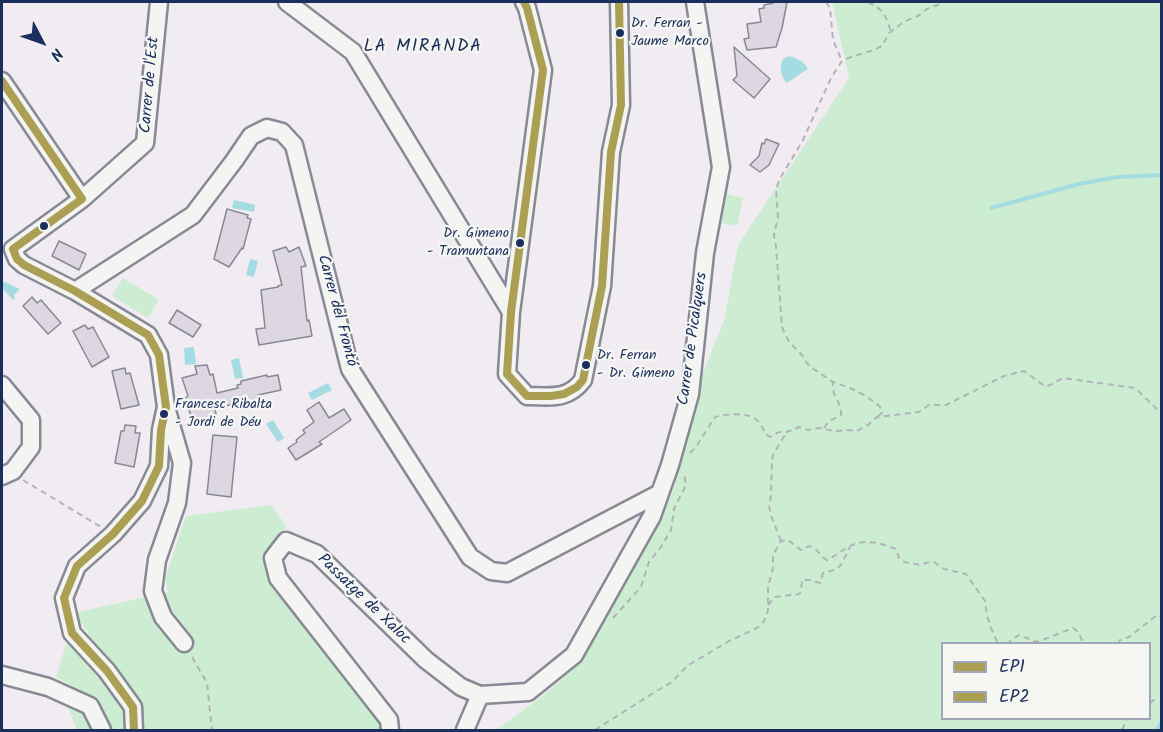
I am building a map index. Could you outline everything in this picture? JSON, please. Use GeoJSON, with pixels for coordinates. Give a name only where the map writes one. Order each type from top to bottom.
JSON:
{"type":"FeatureCollection","features":[{"type":"Feature","properties":{"kind":"street","name":"Carrer de l'Est"},"geometry":{"type":"LineString","coordinates":[[75,291],[24,265],[17,259],[13,249],[82,199],[145,143],[159,2]]}},
{"type":"Feature","properties":{"kind":"street"},"geometry":{"type":"LineString","coordinates":[[287,2],[353,52],[511,312]]}},
{"type":"Feature","properties":{"kind":"street"},"geometry":{"type":"LineString","coordinates":[[524,2],[528,8],[543,70],[511,312],[507,374],[527,396],[566,395],[582,380],[602,286],[611,152],[621,105],[619,2]]}},
{"type":"Feature","properties":{"kind":"street","name":"Carrer de Picalquers"},"geometry":{"type":"LineString","coordinates":[[480,695],[528,692],[574,655],[652,516],[660,493],[690,394],[705,253],[721,167],[695,2]]}},
{"type":"Feature","properties":{"kind":"street"},"geometry":{"type":"LineString","coordinates":[[2,81],[82,199]]}},
{"type":"Feature","properties":{"kind":"street","name":"Carrer del Frontó"},"geometry":{"type":"LineString","coordinates":[[75,291],[193,215],[251,136],[267,128],[282,132],[294,146],[350,369],[470,556],[491,571],[507,573],[660,493]]}},
{"type":"Feature","properties":{"kind":"street"},"geometry":{"type":"LineString","coordinates":[[75,291],[148,334],[159,355],[166,407],[182,463],[177,503],[157,560],[153,591],[163,617],[184,643]]}},
{"type":"Feature","properties":{"kind":"street"},"geometry":{"type":"LineString","coordinates":[[2,385],[31,420],[31,447],[13,471],[6,474]]}},
{"type":"Feature","properties":{"kind":"street"},"geometry":{"type":"LineString","coordinates":[[134,730],[133,707],[107,671],[72,633],[64,598],[77,566],[113,534],[142,501],[159,466],[161,430],[166,407]]}},
{"type":"Feature","properties":{"kind":"street","name":"Passatge de Xaloc"},"geometry":{"type":"LineString","coordinates":[[390,730],[389,720],[278,578],[273,558],[285,541],[316,554],[426,660],[461,687],[480,695]]}},
{"type":"Feature","properties":{"kind":"street"},"geometry":{"type":"LineString","coordinates":[[2,675],[48,687],[90,706],[102,730]]}},
{"type":"Feature","properties":{"kind":"street"},"geometry":{"type":"LineString","coordinates":[[465,730],[480,695]]}},
{"type":"Feature","properties":{"kind":"path"},"geometry":{"type":"LineString","coordinates":[[826,2],[830,8],[833,40],[842,61]]}},
{"type":"Feature","properties":{"kind":"path"},"geometry":{"type":"LineString","coordinates":[[868,2],[883,11],[891,32]]}},
{"type":"Feature","properties":{"kind":"path"},"geometry":{"type":"LineString","coordinates":[[687,456],[696,447],[715,417],[722,415],[750,416],[758,421],[764,433],[770,437],[799,427],[807,430],[857,431],[882,413],[878,404],[850,388],[833,382],[812,368],[789,342],[782,327],[774,236],[778,217],[776,190],[778,180],[802,142],[831,78],[842,61],[882,46],[891,32],[927,9],[945,2]]}},
{"type":"Feature","properties":{"kind":"path"},"geometry":{"type":"LineString","coordinates":[[877,417],[919,412],[929,405],[946,405],[1004,376],[1024,371],[1046,387],[1063,378],[1135,388],[1161,414]]}},
{"type":"Feature","properties":{"kind":"path"},"geometry":{"type":"LineString","coordinates":[[823,429],[828,422],[841,415],[841,406],[832,390],[833,382]]}},
{"type":"Feature","properties":{"kind":"path"},"geometry":{"type":"LineString","coordinates":[[781,541],[769,506],[773,455],[787,432]]}},
{"type":"Feature","properties":{"kind":"path"},"geometry":{"type":"LineString","coordinates":[[612,620],[641,587],[649,562],[671,530],[674,509],[686,484],[684,464]]}},
{"type":"Feature","properties":{"kind":"path"},"geometry":{"type":"LineString","coordinates":[[6,474],[113,534]]}},
{"type":"Feature","properties":{"kind":"path"},"geometry":{"type":"LineString","coordinates":[[781,541],[788,540],[801,550],[812,546],[827,560],[850,546],[867,541],[896,549],[899,558],[904,562],[921,565],[934,562],[944,569],[966,574],[985,601],[989,622],[997,642]]}},
{"type":"Feature","properties":{"kind":"path"},"geometry":{"type":"LineString","coordinates":[[595,730],[672,682],[687,666],[729,641],[757,628],[764,621],[768,611],[768,587],[773,568],[773,555],[781,541]]}},
{"type":"Feature","properties":{"kind":"path"},"geometry":{"type":"LineString","coordinates":[[768,605],[775,597],[799,594],[802,580],[820,583],[823,573],[837,569],[843,563],[850,546]]}},
{"type":"Feature","properties":{"kind":"path"},"geometry":{"type":"LineString","coordinates":[[1119,642],[1158,615],[1161,618]]}},
{"type":"Feature","properties":{"kind":"path"},"geometry":{"type":"LineString","coordinates":[[1009,642],[1019,635],[1037,642],[1073,628],[1083,642]]}},
{"type":"Feature","properties":{"kind":"path"},"geometry":{"type":"LineString","coordinates":[[184,643],[207,682],[212,730]]}},
{"type":"Feature","properties":{"kind":"path"},"geometry":{"type":"LineString","coordinates":[[1151,702],[1156,698]]}},
{"type":"Feature","properties":{"kind":"green space"},"geometry":{"type":"Polygon","coordinates":[[[832,2],[1161,2],[1161,730],[496,730],[541,697],[577,666],[646,548],[673,492],[698,385],[724,321],[738,245],[849,78],[832,2]]]}},
{"type":"Feature","properties":{"kind":"green space"},"geometry":{"type":"Polygon","coordinates":[[[726,194],[743,198],[737,226],[720,223],[726,194]]]}},
{"type":"Feature","properties":{"kind":"green space"},"geometry":{"type":"Polygon","coordinates":[[[123,278],[159,300],[148,318],[112,296],[123,278]]]}},
{"type":"Feature","properties":{"kind":"green space"},"geometry":{"type":"Polygon","coordinates":[[[271,505],[287,527],[273,539],[270,566],[380,715],[385,730],[77,730],[66,702],[71,685],[56,677],[67,642],[78,654],[88,632],[74,613],[168,592],[165,578],[186,516],[271,505]]]}},
{"type":"Feature","properties":{"kind":"water"},"geometry":{"type":"Polygon","coordinates":[[[790,56],[803,63],[808,69],[786,83],[781,64],[784,58],[790,56]]]}},
{"type":"Feature","properties":{"kind":"water"},"geometry":{"type":"Polygon","coordinates":[[[234,200],[255,205],[254,212],[232,208],[234,200]]]}},
{"type":"Feature","properties":{"kind":"water"},"geometry":{"type":"Polygon","coordinates":[[[250,259],[258,261],[254,277],[246,275],[250,259]]]}},
{"type":"Feature","properties":{"kind":"water"},"geometry":{"type":"Polygon","coordinates":[[[5,282],[20,289],[14,295],[13,300],[2,288],[2,283],[5,282]]]}},
{"type":"Feature","properties":{"kind":"water"},"geometry":{"type":"Polygon","coordinates":[[[194,347],[196,364],[185,365],[184,348],[194,347]]]}},
{"type":"Feature","properties":{"kind":"water"},"geometry":{"type":"Polygon","coordinates":[[[239,358],[243,378],[235,379],[231,360],[239,358]]]}},
{"type":"Feature","properties":{"kind":"water"},"geometry":{"type":"Polygon","coordinates":[[[328,383],[332,390],[312,400],[308,393],[328,383]]]}},
{"type":"Feature","properties":{"kind":"water"},"geometry":{"type":"Polygon","coordinates":[[[273,420],[284,438],[278,442],[266,424],[273,420]]]}},
{"type":"Feature","properties":{"kind":"building"},"geometry":{"type":"Polygon","coordinates":[[[773,2],[787,2],[776,47],[747,50],[744,39],[749,38],[747,24],[761,22],[759,9],[773,2]]]}},
{"type":"Feature","properties":{"kind":"building"},"geometry":{"type":"Polygon","coordinates":[[[734,47],[770,79],[754,98],[733,80],[737,76],[734,47]]]}},
{"type":"Feature","properties":{"kind":"building"},"geometry":{"type":"Polygon","coordinates":[[[766,139],[779,144],[769,165],[760,172],[750,165],[759,156],[762,143],[764,144],[766,139]]]}},
{"type":"Feature","properties":{"kind":"building"},"geometry":{"type":"Polygon","coordinates":[[[227,209],[248,215],[247,218],[251,219],[243,249],[229,267],[214,259],[227,209]]]}},
{"type":"Feature","properties":{"kind":"building"},"geometry":{"type":"Polygon","coordinates":[[[59,241],[86,254],[79,270],[52,256],[59,241]]]}},
{"type":"Feature","properties":{"kind":"building"},"geometry":{"type":"Polygon","coordinates":[[[286,247],[289,252],[299,247],[306,266],[301,267],[307,321],[309,320],[312,336],[259,345],[256,329],[265,328],[261,290],[282,285],[273,251],[286,247]]]}},
{"type":"Feature","properties":{"kind":"building"},"geometry":{"type":"Polygon","coordinates":[[[32,297],[37,303],[41,300],[61,323],[48,334],[23,306],[32,297]]]}},
{"type":"Feature","properties":{"kind":"building"},"geometry":{"type":"Polygon","coordinates":[[[177,310],[201,325],[193,337],[169,323],[177,310]]]}},
{"type":"Feature","properties":{"kind":"building"},"geometry":{"type":"Polygon","coordinates":[[[85,325],[88,329],[93,327],[109,357],[92,367],[73,331],[85,325]]]}},
{"type":"Feature","properties":{"kind":"building"},"geometry":{"type":"Polygon","coordinates":[[[207,365],[210,375],[213,374],[217,393],[238,388],[237,385],[241,384],[241,381],[267,375],[267,377],[278,375],[281,390],[258,395],[260,404],[241,408],[240,402],[215,409],[216,414],[210,416],[211,418],[195,422],[185,398],[188,396],[182,378],[197,374],[195,366],[207,365]]]}},
{"type":"Feature","properties":{"kind":"building"},"geometry":{"type":"Polygon","coordinates":[[[125,368],[126,374],[130,373],[139,405],[121,409],[112,371],[125,368]]]}},
{"type":"Feature","properties":{"kind":"building"},"geometry":{"type":"Polygon","coordinates":[[[319,402],[329,418],[344,409],[351,420],[319,442],[322,444],[296,460],[288,448],[305,433],[303,430],[314,422],[307,410],[319,402]]]}},
{"type":"Feature","properties":{"kind":"building"},"geometry":{"type":"Polygon","coordinates":[[[125,425],[136,426],[135,433],[140,433],[134,467],[115,463],[121,431],[124,431],[125,425]]]}},
{"type":"Feature","properties":{"kind":"building"},"geometry":{"type":"Polygon","coordinates":[[[213,435],[237,437],[231,497],[207,494],[213,435]]]}},
{"type":"Feature","properties":{"kind":"waterway"},"geometry":{"type":"LineString","coordinates":[[991,208],[1079,184],[1117,177],[1162,175]]}},
{"type":"Feature","properties":{"kind":"waterway"},"geometry":{"type":"LineString","coordinates":[[1157,730],[1162,721]]}},
{"type":"Feature","properties":{"kind":"transit line","name":"EP1"},"geometry":{"type":"LineString","coordinates":[[524,2],[543,70],[511,312],[507,374],[527,396],[564,394],[577,387],[583,380],[602,286],[611,152],[621,105],[619,2]]}},
{"type":"Feature","properties":{"kind":"transit line","name":"EP2"},"geometry":{"type":"LineString","coordinates":[[2,81],[82,199],[13,249],[17,259],[148,335],[159,355],[166,407],[161,430],[159,466],[142,501],[113,534],[77,566],[64,598],[72,633],[107,671],[133,707],[134,730]]}},
{"type":"Feature","properties":{"kind":"place","name":"Dr. Ferran - Jaume Marco"},"geometry":{"type":"Point","coordinates":[620,33]}},
{"type":"Feature","properties":{"kind":"place","name":"Dr. Gimeno - Tramuntana"},"geometry":{"type":"Point","coordinates":[520,243]}},
{"type":"Feature","properties":{"kind":"place","name":"Dr. Ferran - Dr. Gimeno"},"geometry":{"type":"Point","coordinates":[586,365]}},
{"type":"Feature","properties":{"kind":"place","name":"Francesc Ribalta - Jordi de Déu"},"geometry":{"type":"Point","coordinates":[164,414]}},
{"type":"Feature","properties":{"kind":"district","name":"LA MIRANDA"},"geometry":{"type":"Point","coordinates":[423,48]}}]}
